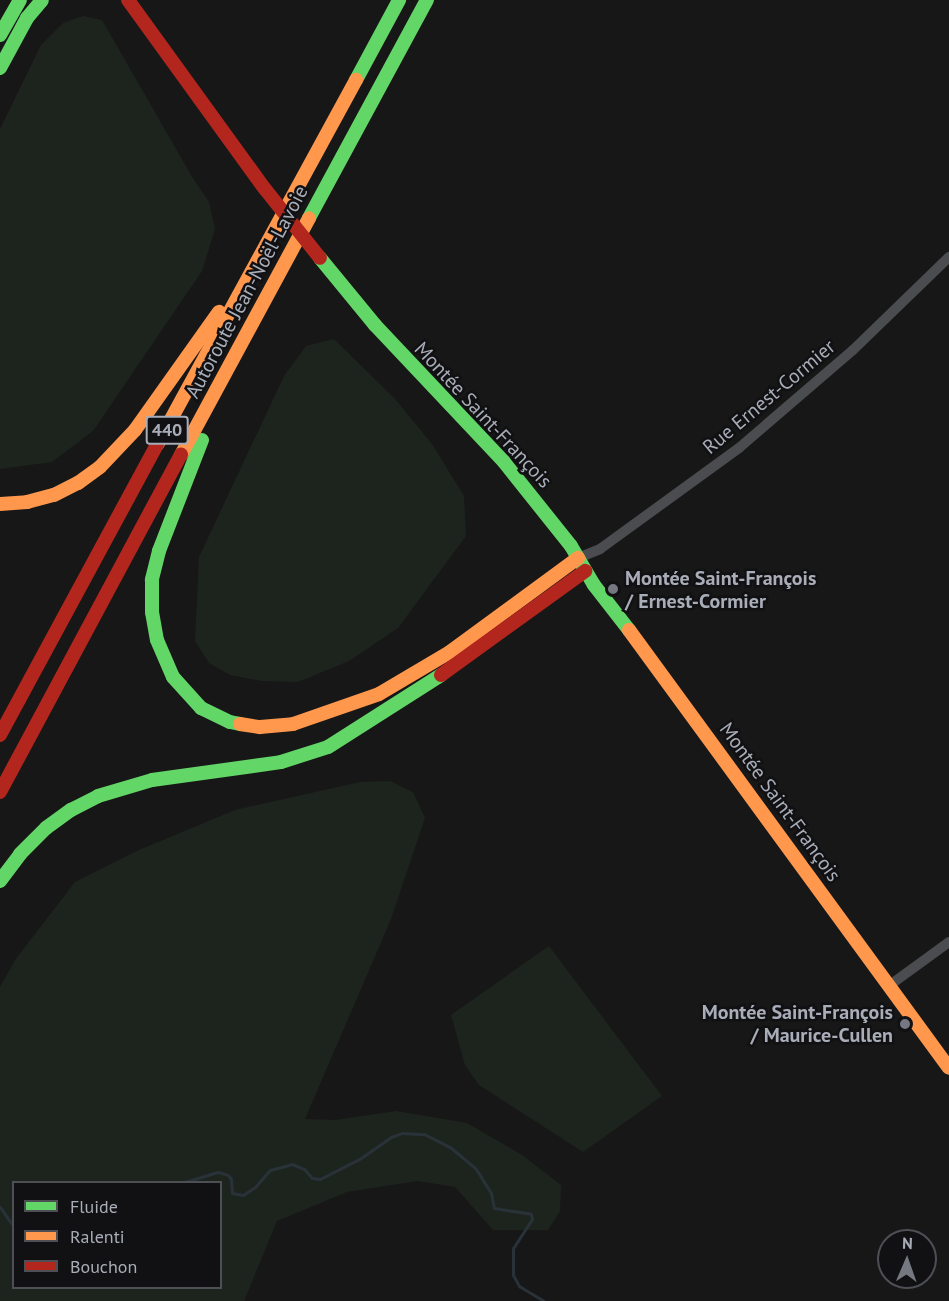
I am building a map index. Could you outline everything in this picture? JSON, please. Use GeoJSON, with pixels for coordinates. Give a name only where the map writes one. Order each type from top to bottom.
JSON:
{"type":"FeatureCollection","features":[{"type":"Feature","properties":{"kind":"main road"},"geometry":{"type":"LineString","coordinates":[[0,35],[20,0]]}},
{"type":"Feature","properties":{"kind":"main road"},"geometry":{"type":"LineString","coordinates":[[0,68],[27,18],[42,0]]}},
{"type":"Feature","properties":{"kind":"main road","name":"Montée Saint-François"},"geometry":{"type":"LineString","coordinates":[[128,0],[266,189],[320,258],[395,348],[512,471],[578,558],[585,571],[949,1068]]}},
{"type":"Feature","properties":{"kind":"main road","name":"Autoroute Jean-Noël-Lavoie"},"geometry":{"type":"LineString","coordinates":[[0,735],[399,0]]}},
{"type":"Feature","properties":{"kind":"main road","name":"Autoroute Jean-Noël-Lavoie"},"geometry":{"type":"LineString","coordinates":[[0,792],[427,0]]}},
{"type":"Feature","properties":{"kind":"main road"},"geometry":{"type":"LineString","coordinates":[[0,504],[27,502],[54,495],[86,479],[107,461],[143,420],[263,252]]}},
{"type":"Feature","properties":{"kind":"main road"},"geometry":{"type":"LineString","coordinates":[[244,338],[165,532],[152,580],[153,621],[160,650],[180,686],[201,708],[230,722],[268,727],[302,722],[355,704],[424,669],[578,558]]}},
{"type":"Feature","properties":{"kind":"main road"},"geometry":{"type":"LineString","coordinates":[[0,881],[20,854],[46,828],[70,810],[98,796],[152,780],[281,762],[328,747],[412,695],[585,571]]}},
{"type":"Feature","properties":{"kind":"main road"},"geometry":{"type":"LineString","coordinates":[[0,807],[58,686]]}},
{"type":"Feature","properties":{"kind":"street","name":"Rue Ernest-Cormier"},"geometry":{"type":"LineString","coordinates":[[578,558],[600,549],[730,455],[807,392],[884,322],[949,256]]}},
{"type":"Feature","properties":{"kind":"street","name":"Rue Ernest-Cormier"},"geometry":{"type":"LineString","coordinates":[[585,571],[600,549]]}},
{"type":"Feature","properties":{"kind":"street"},"geometry":{"type":"LineString","coordinates":[[890,985],[949,942]]}},
{"type":"Feature","properties":{"kind":"shaded area"},"geometry":{"type":"Polygon","coordinates":[[[83,16],[102,20],[191,175],[209,202],[215,229],[202,271],[93,431],[52,462],[0,469],[0,129],[41,45],[63,23],[83,16]]]}},
{"type":"Feature","properties":{"kind":"shaded area"},"geometry":{"type":"Polygon","coordinates":[[[334,339],[396,400],[432,444],[464,496],[466,536],[398,628],[349,661],[298,682],[262,681],[230,675],[209,663],[195,641],[199,557],[284,376],[306,346],[334,339]]]}},
{"type":"Feature","properties":{"kind":"shaded area"},"geometry":{"type":"Polygon","coordinates":[[[390,781],[413,792],[425,818],[391,919],[305,1119],[335,1120],[396,1111],[467,1123],[522,1155],[561,1185],[560,1211],[548,1230],[493,1230],[455,1187],[418,1181],[347,1192],[277,1221],[244,1301],[0,1301],[0,987],[15,960],[75,882],[139,850],[235,810],[360,782],[390,781]]]}},
{"type":"Feature","properties":{"kind":"shaded area"},"geometry":{"type":"Polygon","coordinates":[[[549,946],[662,1096],[583,1152],[479,1085],[465,1065],[451,1015],[549,946]]]}},
{"type":"Feature","properties":{"kind":"waterway"},"geometry":{"type":"LineString","coordinates":[[188,1181],[218,1172],[228,1175],[231,1179],[232,1193],[243,1195],[255,1187],[270,1170],[292,1164],[304,1169],[312,1178],[320,1179],[361,1158],[391,1137],[402,1133],[424,1134],[450,1147],[476,1169],[491,1193],[494,1208],[531,1214],[532,1219],[513,1248],[513,1275],[519,1286],[544,1301]]}},
{"type":"Feature","properties":{"kind":"waterway"},"geometry":{"type":"LineString","coordinates":[[0,1207],[12,1224]]}},
{"type":"Feature","properties":{"kind":"traffic: fast"},"geometry":{"type":"LineString","coordinates":[[0,35],[20,0]]}},
{"type":"Feature","properties":{"kind":"traffic: fast"},"geometry":{"type":"LineString","coordinates":[[0,68],[27,18],[42,0]]}},
{"type":"Feature","properties":{"kind":"traffic: fast"},"geometry":{"type":"LineString","coordinates":[[356,80],[399,0]]}},
{"type":"Feature","properties":{"kind":"traffic: fast"},"geometry":{"type":"LineString","coordinates":[[309,218],[427,0]]}},
{"type":"Feature","properties":{"kind":"traffic: fast"},"geometry":{"type":"LineString","coordinates":[[320,258],[375,325],[504,462],[571,546],[594,585],[629,630]]}},
{"type":"Feature","properties":{"kind":"traffic: fast"},"geometry":{"type":"LineString","coordinates":[[202,440],[159,551],[152,580],[152,612],[157,640],[173,677],[201,708],[230,722],[240,724]]}},
{"type":"Feature","properties":{"kind":"traffic: fast"},"geometry":{"type":"LineString","coordinates":[[0,881],[20,854],[46,828],[71,810],[98,796],[152,780],[281,762],[328,747],[441,675]]}},
{"type":"Feature","properties":{"kind":"traffic: slow"},"geometry":{"type":"LineString","coordinates":[[157,445],[356,80]]}},
{"type":"Feature","properties":{"kind":"traffic: slow"},"geometry":{"type":"LineString","coordinates":[[181,455],[309,218]]}},
{"type":"Feature","properties":{"kind":"traffic: slow"},"geometry":{"type":"LineString","coordinates":[[0,504],[27,502],[54,495],[78,483],[100,467],[135,430],[219,312]]}},
{"type":"Feature","properties":{"kind":"traffic: slow"},"geometry":{"type":"LineString","coordinates":[[240,724],[260,727],[293,724],[379,694],[450,652],[578,558]]}},
{"type":"Feature","properties":{"kind":"traffic: slow"},"geometry":{"type":"LineString","coordinates":[[629,630],[949,1068]]}},
{"type":"Feature","properties":{"kind":"traffic: jam"},"geometry":{"type":"LineString","coordinates":[[128,0],[265,189]]}},
{"type":"Feature","properties":{"kind":"traffic: jam"},"geometry":{"type":"LineString","coordinates":[[265,189],[320,258]]}},
{"type":"Feature","properties":{"kind":"traffic: jam"},"geometry":{"type":"LineString","coordinates":[[0,735],[157,445]]}},
{"type":"Feature","properties":{"kind":"traffic: jam"},"geometry":{"type":"LineString","coordinates":[[0,792],[181,455]]}},
{"type":"Feature","properties":{"kind":"traffic: jam"},"geometry":{"type":"LineString","coordinates":[[441,675],[585,571]]}},
{"type":"Feature","properties":{"kind":"place","name":"Montée Saint-François / Ernest-Cormier"},"geometry":{"type":"Point","coordinates":[613,589]}},
{"type":"Feature","properties":{"kind":"place","name":"Montée Saint-François / Maurice-Cullen"},"geometry":{"type":"Point","coordinates":[905,1024]}}]}
